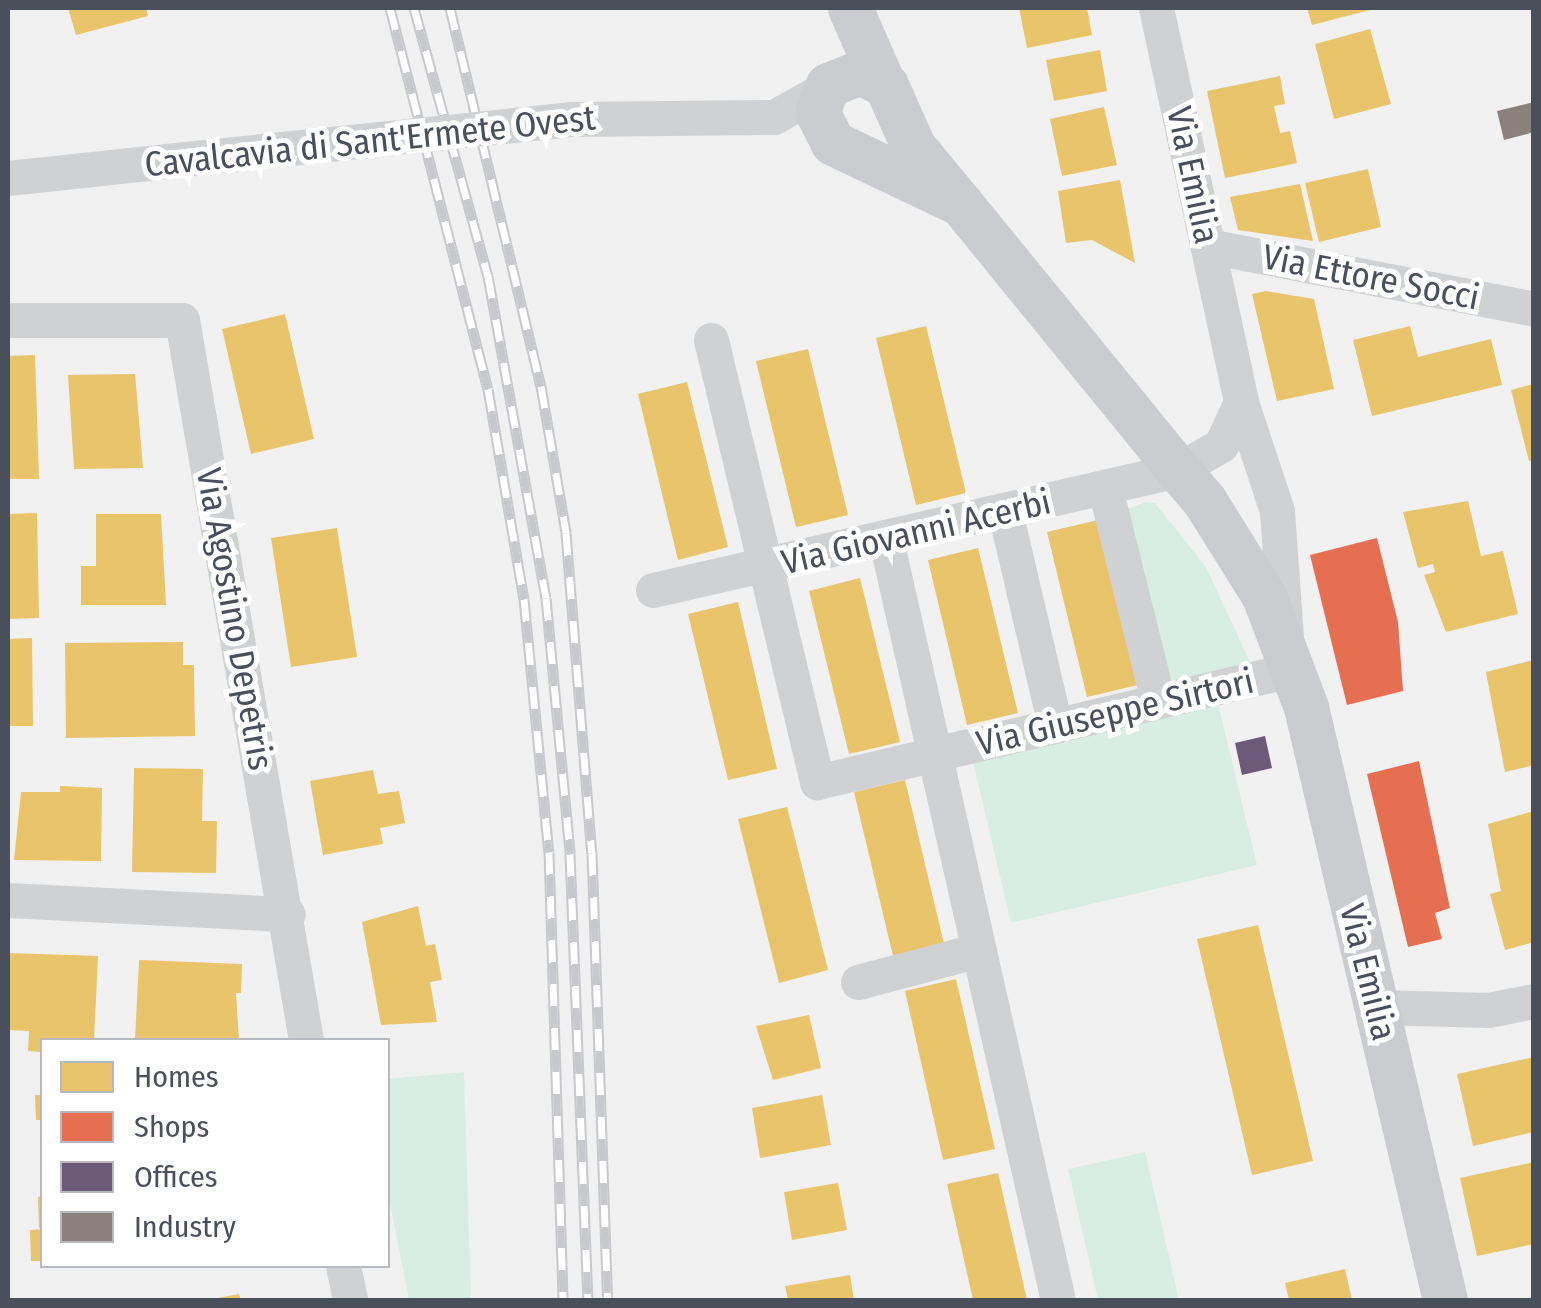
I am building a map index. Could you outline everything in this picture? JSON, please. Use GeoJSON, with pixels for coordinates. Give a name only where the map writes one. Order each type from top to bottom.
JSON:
{"type":"FeatureCollection","features":[{"type":"Feature","properties":{"kind":"main road"},"geometry":{"type":"LineString","coordinates":[[829,85],[860,72],[890,94],[889,136],[848,148],[818,119],[829,85],[842,8]]}},
{"type":"Feature","properties":{"kind":"main road","name":"Via Emilia"},"geometry":{"type":"LineString","coordinates":[[850,8],[912,146],[1222,524],[1291,657],[1446,1300]]}},
{"type":"Feature","properties":{"kind":"main road","name":"Via Emilia"},"geometry":{"type":"LineString","coordinates":[[848,148],[961,204]]}},
{"type":"Feature","properties":{"kind":"street","name":"Via Emilia"},"geometry":{"type":"LineString","coordinates":[[1156,8],[1241,402],[1274,498],[1291,657]]}},
{"type":"Feature","properties":{"kind":"street"},"geometry":{"type":"LineString","coordinates":[[734,121],[791,112],[829,85]]}},
{"type":"Feature","properties":{"kind":"street","name":"Cavalcavia di Sant'Ermete Ovest"},"geometry":{"type":"LineString","coordinates":[[8,178],[570,119],[734,121]]}},
{"type":"Feature","properties":{"kind":"street"},"geometry":{"type":"LineString","coordinates":[[734,121],[848,148]]}},
{"type":"Feature","properties":{"kind":"street","name":"Via Ettore Socci"},"geometry":{"type":"LineString","coordinates":[[1208,246],[1534,310]]}},
{"type":"Feature","properties":{"kind":"street","name":"Via Agostino Depetris"},"geometry":{"type":"LineString","coordinates":[[8,320],[182,320],[288,914],[306,1038]]}},
{"type":"Feature","properties":{"kind":"street"},"geometry":{"type":"LineString","coordinates":[[711,340],[765,566]]}},
{"type":"Feature","properties":{"kind":"street"},"geometry":{"type":"LineString","coordinates":[[1178,470],[1221,445],[1241,402]]}},
{"type":"Feature","properties":{"kind":"street","name":"Via Giovanni Acerbi"},"geometry":{"type":"LineString","coordinates":[[653,590],[886,540],[1178,470]]}},
{"type":"Feature","properties":{"kind":"street"},"geometry":{"type":"LineString","coordinates":[[1105,488],[1158,701]]}},
{"type":"Feature","properties":{"kind":"street"},"geometry":{"type":"LineString","coordinates":[[1222,524],[1255,515],[1274,498]]}},
{"type":"Feature","properties":{"kind":"street"},"geometry":{"type":"LineString","coordinates":[[1004,512],[1055,726]]}},
{"type":"Feature","properties":{"kind":"street","name":"Via Giuseppe Sirtori"},"geometry":{"type":"LineString","coordinates":[[886,540],[1058,1300]]}},
{"type":"Feature","properties":{"kind":"street","name":"Via Giuseppe Sirtori"},"geometry":{"type":"LineString","coordinates":[[765,566],[816,782],[1158,701],[1291,657]]}},
{"type":"Feature","properties":{"kind":"street"},"geometry":{"type":"LineString","coordinates":[[8,900],[288,914]]}},
{"type":"Feature","properties":{"kind":"street"},"geometry":{"type":"LineString","coordinates":[[858,982],[979,950]]}},
{"type":"Feature","properties":{"kind":"street"},"geometry":{"type":"LineString","coordinates":[[1377,1007],[1488,1010],[1534,1002]]}},
{"type":"Feature","properties":{"kind":"street"},"geometry":{"type":"LineString","coordinates":[[344,1268],[350,1300]]}},
{"type":"Feature","properties":{"kind":"green space"},"geometry":{"type":"Polygon","coordinates":[[[1145,502],[1155,503],[1206,567],[1251,664],[1172,685],[1124,511],[1145,502]]]}},
{"type":"Feature","properties":{"kind":"green space"},"geometry":{"type":"Polygon","coordinates":[[[1218,704],[1257,865],[1011,923],[973,762],[1218,704]]]}},
{"type":"Feature","properties":{"kind":"green space"},"geometry":{"type":"Polygon","coordinates":[[[464,1072],[471,1300],[409,1300],[390,1203],[390,1079],[464,1072]]]}},
{"type":"Feature","properties":{"kind":"green space"},"geometry":{"type":"Polygon","coordinates":[[[1145,1152],[1179,1300],[1098,1300],[1068,1169],[1145,1152]]]}},
{"type":"Feature","properties":{"kind":"building: Homes"},"geometry":{"type":"Polygon","coordinates":[[[68,8],[146,8],[148,16],[76,35],[68,8]]]}},
{"type":"Feature","properties":{"kind":"building: Homes"},"geometry":{"type":"Polygon","coordinates":[[[1019,8],[1087,8],[1092,35],[1027,48],[1019,8]]]}},
{"type":"Feature","properties":{"kind":"building: Homes"},"geometry":{"type":"Polygon","coordinates":[[[1307,8],[1373,8],[1374,9],[1312,25],[1307,8]]]}},
{"type":"Feature","properties":{"kind":"building: Homes"},"geometry":{"type":"Polygon","coordinates":[[[1370,29],[1391,104],[1334,119],[1315,44],[1370,29]]]}},
{"type":"Feature","properties":{"kind":"building: Homes"},"geometry":{"type":"Polygon","coordinates":[[[1100,50],[1107,91],[1054,101],[1046,60],[1100,50]]]}},
{"type":"Feature","properties":{"kind":"building: Homes"},"geometry":{"type":"Polygon","coordinates":[[[1280,76],[1285,104],[1274,106],[1280,133],[1290,131],[1297,163],[1225,178],[1207,91],[1280,76]]]}},
{"type":"Feature","properties":{"kind":"building: Homes"},"geometry":{"type":"Polygon","coordinates":[[[1104,107],[1117,165],[1062,176],[1050,119],[1104,107]]]}},
{"type":"Feature","properties":{"kind":"building: Homes"},"geometry":{"type":"Polygon","coordinates":[[[1368,169],[1381,227],[1319,242],[1305,183],[1368,169]]]}},
{"type":"Feature","properties":{"kind":"building: Homes"},"geometry":{"type":"Polygon","coordinates":[[[1120,180],[1135,263],[1092,240],[1066,243],[1058,191],[1120,180]]]}},
{"type":"Feature","properties":{"kind":"building: Homes"},"geometry":{"type":"Polygon","coordinates":[[[1300,184],[1313,241],[1238,230],[1230,197],[1300,184]]]}},
{"type":"Feature","properties":{"kind":"building: Homes"},"geometry":{"type":"Polygon","coordinates":[[[1266,291],[1314,299],[1334,389],[1277,401],[1252,294],[1266,291]]]}},
{"type":"Feature","properties":{"kind":"building: Homes"},"geometry":{"type":"Polygon","coordinates":[[[285,314],[314,439],[251,454],[222,329],[285,314]]]}},
{"type":"Feature","properties":{"kind":"building: Homes"},"geometry":{"type":"Polygon","coordinates":[[[926,326],[966,493],[916,505],[876,338],[926,326]]]}},
{"type":"Feature","properties":{"kind":"building: Homes"},"geometry":{"type":"Polygon","coordinates":[[[1410,326],[1418,357],[1491,339],[1502,385],[1372,416],[1353,340],[1410,326]]]}},
{"type":"Feature","properties":{"kind":"building: Homes"},"geometry":{"type":"Polygon","coordinates":[[[808,349],[848,515],[796,527],[756,361],[808,349]]]}},
{"type":"Feature","properties":{"kind":"building: Homes"},"geometry":{"type":"Polygon","coordinates":[[[35,355],[39,479],[8,479],[8,356],[35,355]]]}},
{"type":"Feature","properties":{"kind":"building: Homes"},"geometry":{"type":"Polygon","coordinates":[[[135,374],[143,468],[74,469],[68,375],[135,374]]]}},
{"type":"Feature","properties":{"kind":"building: Homes"},"geometry":{"type":"Polygon","coordinates":[[[687,382],[728,547],[678,560],[638,394],[687,382]]]}},
{"type":"Feature","properties":{"kind":"building: Homes"},"geometry":{"type":"Polygon","coordinates":[[[1534,384],[1534,460],[1529,461],[1511,390],[1534,384]]]}},
{"type":"Feature","properties":{"kind":"building: Homes"},"geometry":{"type":"Polygon","coordinates":[[[1468,501],[1481,556],[1503,551],[1518,614],[1446,632],[1424,575],[1435,572],[1433,564],[1418,568],[1403,512],[1468,501]]]}},
{"type":"Feature","properties":{"kind":"building: Homes"},"geometry":{"type":"Polygon","coordinates":[[[37,513],[39,618],[8,619],[8,514],[37,513]]]}},
{"type":"Feature","properties":{"kind":"building: Homes"},"geometry":{"type":"Polygon","coordinates":[[[96,514],[161,514],[166,605],[81,605],[81,566],[96,566],[96,514]]]}},
{"type":"Feature","properties":{"kind":"building: Homes"},"geometry":{"type":"Polygon","coordinates":[[[1098,520],[1138,685],[1087,697],[1047,532],[1098,520]]]}},
{"type":"Feature","properties":{"kind":"building: Homes"},"geometry":{"type":"Polygon","coordinates":[[[337,528],[357,657],[291,667],[271,538],[337,528]]]}},
{"type":"Feature","properties":{"kind":"building: Homes"},"geometry":{"type":"Polygon","coordinates":[[[978,548],[1018,713],[967,725],[928,560],[978,548]]]}},
{"type":"Feature","properties":{"kind":"building: Homes"},"geometry":{"type":"Polygon","coordinates":[[[860,578],[900,742],[849,754],[809,591],[860,578]]]}},
{"type":"Feature","properties":{"kind":"building: Homes"},"geometry":{"type":"Polygon","coordinates":[[[738,602],[777,769],[728,780],[688,614],[738,602]]]}},
{"type":"Feature","properties":{"kind":"building: Homes"},"geometry":{"type":"Polygon","coordinates":[[[32,638],[33,726],[8,726],[8,639],[32,638]]]}},
{"type":"Feature","properties":{"kind":"building: Homes"},"geometry":{"type":"Polygon","coordinates":[[[183,642],[183,665],[194,665],[195,736],[66,738],[65,643],[183,642]]]}},
{"type":"Feature","properties":{"kind":"building: Homes"},"geometry":{"type":"Polygon","coordinates":[[[1534,660],[1534,765],[1505,772],[1486,672],[1534,660]]]}},
{"type":"Feature","properties":{"kind":"building: Homes"},"geometry":{"type":"Polygon","coordinates":[[[134,768],[203,769],[202,821],[217,821],[216,873],[132,872],[134,768]]]}},
{"type":"Feature","properties":{"kind":"building: Homes"},"geometry":{"type":"Polygon","coordinates":[[[373,770],[378,794],[399,791],[405,823],[380,828],[383,844],[323,855],[310,781],[373,770]]]}},
{"type":"Feature","properties":{"kind":"building: Homes"},"geometry":{"type":"Polygon","coordinates":[[[905,780],[944,944],[893,956],[854,792],[905,780]]]}},
{"type":"Feature","properties":{"kind":"building: Homes"},"geometry":{"type":"Polygon","coordinates":[[[60,786],[102,788],[101,861],[14,860],[21,792],[60,792],[60,786]]]}},
{"type":"Feature","properties":{"kind":"building: Homes"},"geometry":{"type":"Polygon","coordinates":[[[787,807],[828,970],[779,983],[738,819],[787,807]]]}},
{"type":"Feature","properties":{"kind":"building: Homes"},"geometry":{"type":"Polygon","coordinates":[[[1534,811],[1534,942],[1505,950],[1490,894],[1501,891],[1488,824],[1534,811]]]}},
{"type":"Feature","properties":{"kind":"building: Homes"},"geometry":{"type":"Polygon","coordinates":[[[418,906],[426,946],[435,944],[442,980],[430,982],[437,1022],[381,1025],[362,922],[418,906]]]}},
{"type":"Feature","properties":{"kind":"building: Homes"},"geometry":{"type":"Polygon","coordinates":[[[1258,925],[1313,1161],[1252,1175],[1197,939],[1258,925]]]}},
{"type":"Feature","properties":{"kind":"building: Homes"},"geometry":{"type":"Polygon","coordinates":[[[9,953],[98,956],[94,1038],[40,1038],[40,1052],[28,1051],[29,1031],[8,1030],[9,953]]]}},
{"type":"Feature","properties":{"kind":"building: Homes"},"geometry":{"type":"Polygon","coordinates":[[[139,960],[242,964],[241,993],[236,993],[239,1038],[135,1038],[139,960]]]}},
{"type":"Feature","properties":{"kind":"building: Homes"},"geometry":{"type":"Polygon","coordinates":[[[956,979],[995,1149],[943,1160],[905,991],[956,979]]]}},
{"type":"Feature","properties":{"kind":"building: Homes"},"geometry":{"type":"Polygon","coordinates":[[[809,1015],[821,1068],[773,1080],[756,1026],[809,1015]]]}},
{"type":"Feature","properties":{"kind":"building: Homes"},"geometry":{"type":"Polygon","coordinates":[[[1534,1057],[1534,1132],[1473,1146],[1457,1074],[1534,1057]]]}},
{"type":"Feature","properties":{"kind":"building: Homes"},"geometry":{"type":"Polygon","coordinates":[[[35,1095],[40,1095],[40,1120],[36,1120],[35,1095]]]}},
{"type":"Feature","properties":{"kind":"building: Homes"},"geometry":{"type":"Polygon","coordinates":[[[822,1095],[831,1145],[760,1158],[752,1108],[822,1095]]]}},
{"type":"Feature","properties":{"kind":"building: Homes"},"geometry":{"type":"Polygon","coordinates":[[[1534,1162],[1534,1244],[1477,1256],[1460,1178],[1534,1162]]]}},
{"type":"Feature","properties":{"kind":"building: Homes"},"geometry":{"type":"Polygon","coordinates":[[[998,1173],[1027,1300],[973,1300],[947,1184],[998,1173]]]}},
{"type":"Feature","properties":{"kind":"building: Homes"},"geometry":{"type":"Polygon","coordinates":[[[838,1183],[847,1230],[792,1240],[784,1192],[838,1183]]]}},
{"type":"Feature","properties":{"kind":"building: Homes"},"geometry":{"type":"Polygon","coordinates":[[[40,1229],[40,1261],[31,1261],[30,1230],[40,1229]]]}},
{"type":"Feature","properties":{"kind":"building: Homes"},"geometry":{"type":"Polygon","coordinates":[[[1345,1269],[1352,1300],[1289,1300],[1285,1283],[1345,1269]]]}},
{"type":"Feature","properties":{"kind":"building: Homes"},"geometry":{"type":"Polygon","coordinates":[[[850,1275],[854,1300],[788,1300],[785,1286],[850,1275]]]}},
{"type":"Feature","properties":{"kind":"building: Homes"},"geometry":{"type":"Polygon","coordinates":[[[239,1294],[241,1300],[212,1299],[239,1294]]]}},
{"type":"Feature","properties":{"kind":"building: Shops"},"geometry":{"type":"Polygon","coordinates":[[[1377,538],[1398,622],[1403,691],[1347,705],[1310,555],[1377,538]]]}},
{"type":"Feature","properties":{"kind":"building: Shops"},"geometry":{"type":"Polygon","coordinates":[[[1419,761],[1450,908],[1435,913],[1442,939],[1408,947],[1367,774],[1419,761]]]}},
{"type":"Feature","properties":{"kind":"building: Offices"},"geometry":{"type":"Polygon","coordinates":[[[1265,736],[1272,768],[1242,775],[1235,743],[1265,736]]]}},
{"type":"Feature","properties":{"kind":"building: Industry"},"geometry":{"type":"Polygon","coordinates":[[[1534,102],[1534,132],[1504,140],[1497,111],[1534,102]]]}},
{"type":"Feature","properties":{"kind":"railway"},"geometry":{"type":"LineString","coordinates":[[390,8],[488,389],[524,599],[549,852],[563,1300]]}},
{"type":"Feature","properties":{"kind":"railway"},"geometry":{"type":"LineString","coordinates":[[414,8],[488,276],[546,598],[570,854],[588,1300]]}},
{"type":"Feature","properties":{"kind":"railway"},"geometry":{"type":"LineString","coordinates":[[450,8],[541,386],[566,533],[592,853],[608,1300]]}}]}
